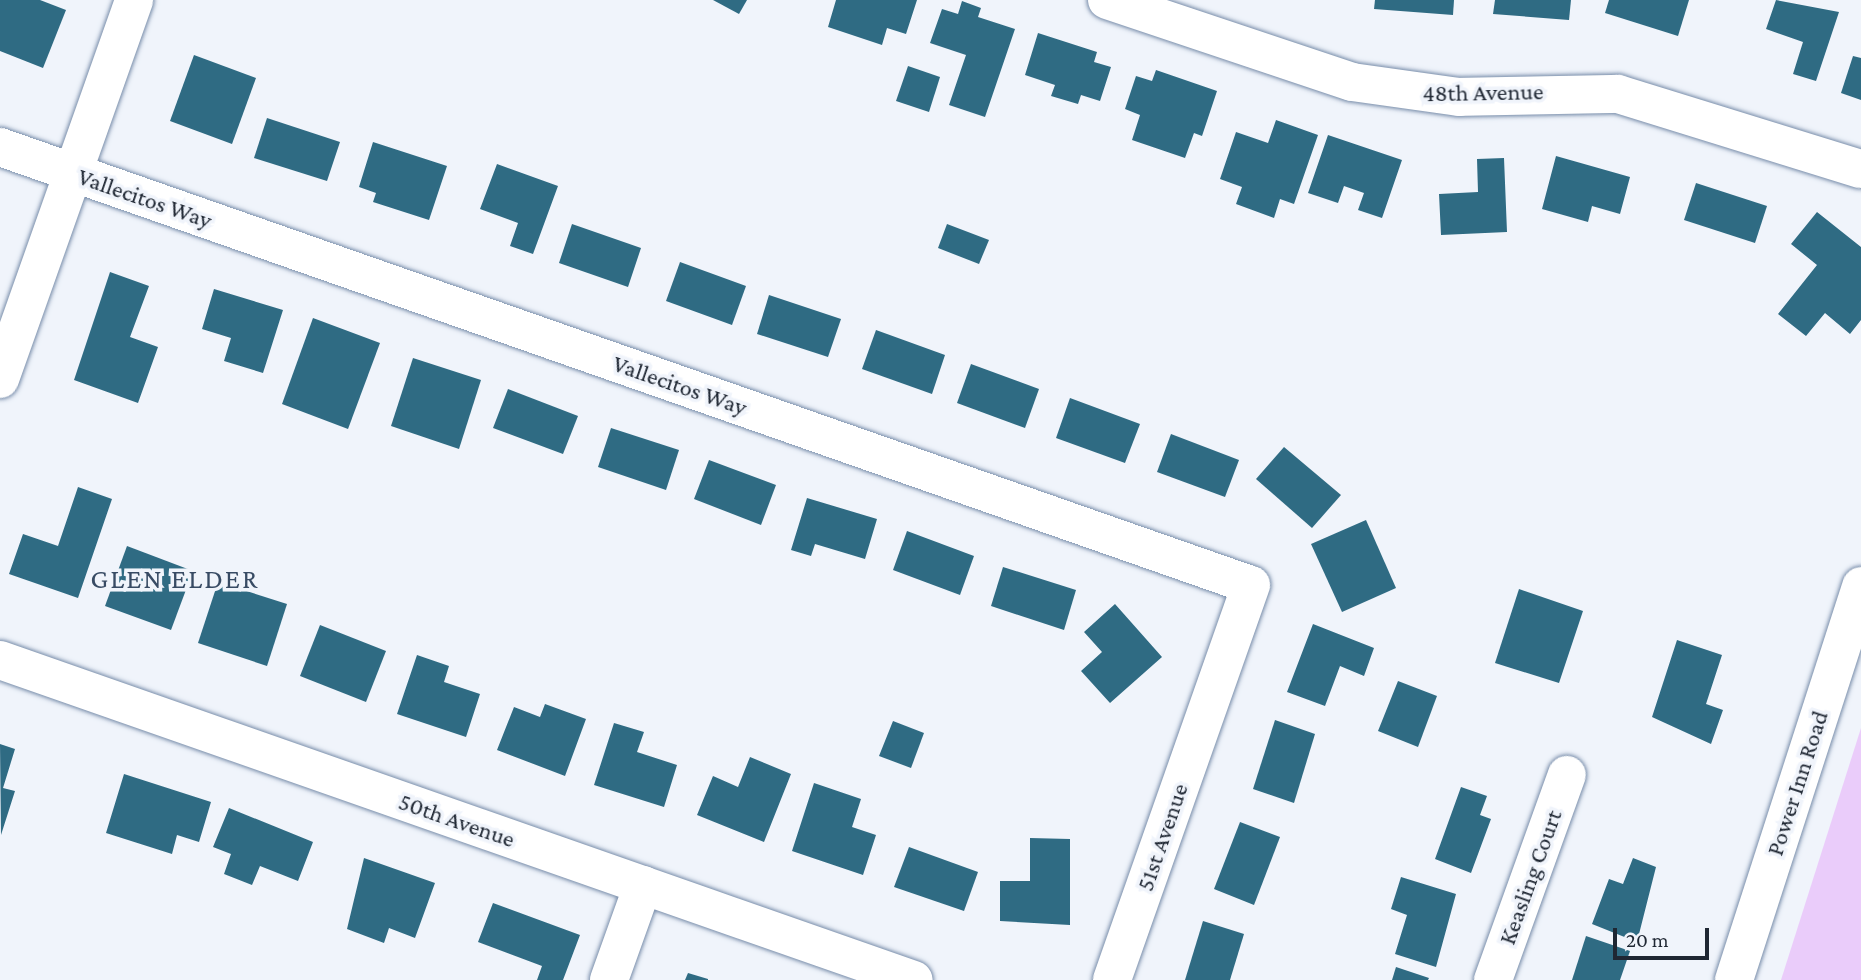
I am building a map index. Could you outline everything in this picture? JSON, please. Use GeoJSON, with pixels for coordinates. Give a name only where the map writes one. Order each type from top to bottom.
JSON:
{"type":"FeatureCollection","features":[{"type":"Feature","properties":{"kind":"street"},"geometry":{"type":"LineString","coordinates":[[0,379],[134,0]]}},
{"type":"Feature","properties":{"kind":"street","name":"48th Avenue"},"geometry":{"type":"LineString","coordinates":[[1107,0],[1352,82],[1459,97],[1618,94],[1861,169]]}},
{"type":"Feature","properties":{"kind":"street","name":"Vallecitos Way"},"geometry":{"type":"LineString","coordinates":[[0,148],[1251,585],[1213,694]]}},
{"type":"Feature","properties":{"kind":"street","name":"Power Inn Road"},"geometry":{"type":"LineString","coordinates":[[1734,980],[1861,586]]}},
{"type":"Feature","properties":{"kind":"street","name":"50th Avenue"},"geometry":{"type":"LineString","coordinates":[[0,660],[914,980]]}},
{"type":"Feature","properties":{"kind":"street","name":"51st Avenue"},"geometry":{"type":"LineString","coordinates":[[1111,980],[1213,694]]}},
{"type":"Feature","properties":{"kind":"street","name":"Keasling Court"},"geometry":{"type":"LineString","coordinates":[[1493,980],[1567,775]]}},
{"type":"Feature","properties":{"kind":"street"},"geometry":{"type":"LineString","coordinates":[[609,980],[643,885]]}},
{"type":"Feature","properties":{"kind":"shaded area"},"geometry":{"type":"Polygon","coordinates":[[[1861,728],[1861,980],[1781,980],[1861,728]]]}},
{"type":"Feature","properties":{"kind":"building"},"geometry":{"type":"Polygon","coordinates":[[[0,0],[40,0],[66,10],[43,68],[0,51],[0,0]]]}},
{"type":"Feature","properties":{"kind":"building"},"geometry":{"type":"Polygon","coordinates":[[[713,0],[747,0],[739,14],[713,0]]]}},
{"type":"Feature","properties":{"kind":"building"},"geometry":{"type":"Polygon","coordinates":[[[836,0],[917,0],[906,34],[887,28],[882,45],[828,27],[836,0]]]}},
{"type":"Feature","properties":{"kind":"building"},"geometry":{"type":"Polygon","coordinates":[[[1375,0],[1454,0],[1453,15],[1374,9],[1375,0]]]}},
{"type":"Feature","properties":{"kind":"building"},"geometry":{"type":"Polygon","coordinates":[[[1495,0],[1571,0],[1569,20],[1493,14],[1495,0]]]}},
{"type":"Feature","properties":{"kind":"building"},"geometry":{"type":"Polygon","coordinates":[[[1609,0],[1689,0],[1678,36],[1605,13],[1609,0]]]}},
{"type":"Feature","properties":{"kind":"building"},"geometry":{"type":"Polygon","coordinates":[[[1776,0],[1839,12],[1816,81],[1793,74],[1803,42],[1766,29],[1776,0]]]}},
{"type":"Feature","properties":{"kind":"building"},"geometry":{"type":"Polygon","coordinates":[[[962,1],[981,8],[978,17],[1015,29],[985,117],[949,105],[966,55],[930,43],[942,9],[958,14],[962,1]]]}},
{"type":"Feature","properties":{"kind":"building"},"geometry":{"type":"Polygon","coordinates":[[[1038,33],[1097,52],[1094,62],[1111,67],[1100,101],[1081,95],[1078,104],[1051,96],[1055,85],[1025,75],[1038,33]]]}},
{"type":"Feature","properties":{"kind":"building"},"geometry":{"type":"Polygon","coordinates":[[[194,55],[256,78],[232,144],[170,121],[194,55]]]}},
{"type":"Feature","properties":{"kind":"building"},"geometry":{"type":"Polygon","coordinates":[[[1853,56],[1861,58],[1861,100],[1841,93],[1853,56]]]}},
{"type":"Feature","properties":{"kind":"building"},"geometry":{"type":"Polygon","coordinates":[[[908,66],[940,77],[929,112],[896,101],[908,66]]]}},
{"type":"Feature","properties":{"kind":"building"},"geometry":{"type":"Polygon","coordinates":[[[1156,70],[1217,91],[1202,136],[1194,133],[1185,158],[1132,140],[1140,115],[1125,109],[1136,76],[1152,81],[1156,70]]]}},
{"type":"Feature","properties":{"kind":"building"},"geometry":{"type":"Polygon","coordinates":[[[267,118],[340,142],[327,181],[254,158],[267,118]]]}},
{"type":"Feature","properties":{"kind":"building"},"geometry":{"type":"Polygon","coordinates":[[[1276,120],[1318,135],[1294,204],[1280,199],[1274,218],[1236,204],[1242,187],[1220,179],[1236,132],[1268,143],[1276,120]]]}},
{"type":"Feature","properties":{"kind":"building"},"geometry":{"type":"Polygon","coordinates":[[[1328,135],[1402,160],[1382,218],[1358,210],[1364,193],[1344,186],[1338,203],[1308,193],[1328,135]]]}},
{"type":"Feature","properties":{"kind":"building"},"geometry":{"type":"Polygon","coordinates":[[[373,142],[447,166],[429,220],[373,202],[376,193],[359,187],[373,142]]]}},
{"type":"Feature","properties":{"kind":"building"},"geometry":{"type":"Polygon","coordinates":[[[1556,156],[1630,177],[1620,214],[1592,206],[1588,222],[1542,209],[1556,156]]]}},
{"type":"Feature","properties":{"kind":"building"},"geometry":{"type":"Polygon","coordinates":[[[1504,158],[1507,232],[1441,235],[1439,194],[1478,192],[1477,159],[1504,158]]]}},
{"type":"Feature","properties":{"kind":"building"},"geometry":{"type":"Polygon","coordinates":[[[497,164],[558,186],[533,254],[510,246],[518,223],[480,209],[497,164]]]}},
{"type":"Feature","properties":{"kind":"building"},"geometry":{"type":"Polygon","coordinates":[[[1696,183],[1767,206],[1755,243],[1684,220],[1696,183]]]}},
{"type":"Feature","properties":{"kind":"building"},"geometry":{"type":"Polygon","coordinates":[[[1817,212],[1861,247],[1861,320],[1850,334],[1825,313],[1806,336],[1778,314],[1817,265],[1791,244],[1817,212]]]}},
{"type":"Feature","properties":{"kind":"building"},"geometry":{"type":"Polygon","coordinates":[[[572,224],[641,248],[628,287],[559,263],[572,224]]]}},
{"type":"Feature","properties":{"kind":"building"},"geometry":{"type":"Polygon","coordinates":[[[947,224],[989,240],[979,264],[938,248],[947,224]]]}},
{"type":"Feature","properties":{"kind":"building"},"geometry":{"type":"Polygon","coordinates":[[[680,262],[746,286],[732,325],[666,301],[680,262]]]}},
{"type":"Feature","properties":{"kind":"building"},"geometry":{"type":"Polygon","coordinates":[[[110,272],[149,286],[130,337],[158,347],[138,403],[74,380],[110,272]]]}},
{"type":"Feature","properties":{"kind":"building"},"geometry":{"type":"Polygon","coordinates":[[[214,289],[283,310],[263,373],[224,361],[231,338],[202,329],[214,289]]]}},
{"type":"Feature","properties":{"kind":"building"},"geometry":{"type":"Polygon","coordinates":[[[769,295],[841,319],[828,357],[757,334],[769,295]]]}},
{"type":"Feature","properties":{"kind":"building"},"geometry":{"type":"Polygon","coordinates":[[[313,318],[380,343],[348,429],[282,404],[313,318]]]}},
{"type":"Feature","properties":{"kind":"building"},"geometry":{"type":"Polygon","coordinates":[[[876,330],[945,355],[932,394],[862,369],[876,330]]]}},
{"type":"Feature","properties":{"kind":"building"},"geometry":{"type":"Polygon","coordinates":[[[413,358],[481,380],[459,449],[391,426],[413,358]]]}},
{"type":"Feature","properties":{"kind":"building"},"geometry":{"type":"Polygon","coordinates":[[[971,364],[1039,389],[1025,428],[957,403],[971,364]]]}},
{"type":"Feature","properties":{"kind":"building"},"geometry":{"type":"Polygon","coordinates":[[[508,389],[578,416],[563,454],[493,428],[508,389]]]}},
{"type":"Feature","properties":{"kind":"building"},"geometry":{"type":"Polygon","coordinates":[[[1070,398],[1140,424],[1125,463],[1056,438],[1070,398]]]}},
{"type":"Feature","properties":{"kind":"building"},"geometry":{"type":"Polygon","coordinates":[[[611,428],[679,450],[666,490],[598,467],[611,428]]]}},
{"type":"Feature","properties":{"kind":"building"},"geometry":{"type":"Polygon","coordinates":[[[1171,434],[1239,460],[1225,497],[1157,472],[1171,434]]]}},
{"type":"Feature","properties":{"kind":"building"},"geometry":{"type":"Polygon","coordinates":[[[1284,447],[1341,495],[1312,528],[1256,479],[1284,447]]]}},
{"type":"Feature","properties":{"kind":"building"},"geometry":{"type":"Polygon","coordinates":[[[709,460],[776,485],[761,525],[694,499],[709,460]]]}},
{"type":"Feature","properties":{"kind":"building"},"geometry":{"type":"Polygon","coordinates":[[[78,487],[112,499],[78,598],[9,574],[23,534],[58,546],[78,487]]]}},
{"type":"Feature","properties":{"kind":"building"},"geometry":{"type":"Polygon","coordinates":[[[807,498],[877,519],[865,559],[815,544],[811,556],[791,550],[807,498]]]}},
{"type":"Feature","properties":{"kind":"building"},"geometry":{"type":"Polygon","coordinates":[[[1366,520],[1396,588],[1342,612],[1311,544],[1366,520]]]}},
{"type":"Feature","properties":{"kind":"building"},"geometry":{"type":"Polygon","coordinates":[[[907,531],[974,556],[960,595],[893,570],[907,531]]]}},
{"type":"Feature","properties":{"kind":"building"},"geometry":{"type":"Polygon","coordinates":[[[127,546],[193,571],[171,630],[105,606],[127,546]]]}},
{"type":"Feature","properties":{"kind":"building"},"geometry":{"type":"Polygon","coordinates":[[[1003,567],[1076,590],[1064,630],[991,606],[1003,567]]]}},
{"type":"Feature","properties":{"kind":"building"},"geometry":{"type":"Polygon","coordinates":[[[218,582],[287,604],[267,666],[198,643],[218,582]]]}},
{"type":"Feature","properties":{"kind":"building"},"geometry":{"type":"Polygon","coordinates":[[[1519,589],[1583,611],[1559,683],[1495,663],[1519,589]]]}},
{"type":"Feature","properties":{"kind":"building"},"geometry":{"type":"Polygon","coordinates":[[[1115,604],[1162,657],[1110,703],[1081,671],[1102,652],[1084,632],[1115,604]]]}},
{"type":"Feature","properties":{"kind":"building"},"geometry":{"type":"Polygon","coordinates":[[[1313,624],[1374,648],[1364,676],[1340,666],[1325,706],[1287,692],[1313,624]]]}},
{"type":"Feature","properties":{"kind":"building"},"geometry":{"type":"Polygon","coordinates":[[[320,625],[386,651],[366,702],[300,676],[320,625]]]}},
{"type":"Feature","properties":{"kind":"building"},"geometry":{"type":"Polygon","coordinates":[[[1677,640],[1722,655],[1706,704],[1723,710],[1711,744],[1652,717],[1677,640]]]}},
{"type":"Feature","properties":{"kind":"building"},"geometry":{"type":"Polygon","coordinates":[[[417,655],[449,666],[444,682],[480,694],[466,737],[397,714],[417,655]]]}},
{"type":"Feature","properties":{"kind":"building"},"geometry":{"type":"Polygon","coordinates":[[[1398,681],[1437,696],[1418,747],[1378,731],[1398,681]]]}},
{"type":"Feature","properties":{"kind":"building"},"geometry":{"type":"Polygon","coordinates":[[[545,704],[586,719],[565,776],[497,750],[514,707],[540,717],[545,704]]]}},
{"type":"Feature","properties":{"kind":"building"},"geometry":{"type":"Polygon","coordinates":[[[1275,720],[1315,734],[1294,803],[1253,789],[1275,720]]]}},
{"type":"Feature","properties":{"kind":"building"},"geometry":{"type":"Polygon","coordinates":[[[893,721],[924,733],[911,768],[879,756],[893,721]]]}},
{"type":"Feature","properties":{"kind":"building"},"geometry":{"type":"Polygon","coordinates":[[[614,723],[644,732],[637,752],[677,765],[664,807],[594,785],[614,723]]]}},
{"type":"Feature","properties":{"kind":"building"},"geometry":{"type":"Polygon","coordinates":[[[0,744],[15,749],[3,788],[15,791],[1,835],[0,744]]]}},
{"type":"Feature","properties":{"kind":"building"},"geometry":{"type":"Polygon","coordinates":[[[750,757],[791,774],[764,842],[697,815],[713,776],[738,787],[750,757]]]}},
{"type":"Feature","properties":{"kind":"building"},"geometry":{"type":"Polygon","coordinates":[[[124,774],[211,802],[199,842],[177,835],[172,854],[106,833],[124,774]]]}},
{"type":"Feature","properties":{"kind":"building"},"geometry":{"type":"Polygon","coordinates":[[[814,783],[861,799],[852,827],[876,835],[863,875],[792,851],[814,783]]]}},
{"type":"Feature","properties":{"kind":"building"},"geometry":{"type":"Polygon","coordinates":[[[1461,787],[1487,796],[1480,815],[1491,819],[1471,873],[1435,859],[1461,787]]]}},
{"type":"Feature","properties":{"kind":"building"},"geometry":{"type":"Polygon","coordinates":[[[229,808],[313,842],[298,881],[260,866],[252,885],[224,874],[231,854],[213,847],[229,808]]]}},
{"type":"Feature","properties":{"kind":"building"},"geometry":{"type":"Polygon","coordinates":[[[1240,822],[1280,837],[1254,905],[1214,889],[1240,822]]]}},
{"type":"Feature","properties":{"kind":"building"},"geometry":{"type":"Polygon","coordinates":[[[1030,838],[1070,839],[1070,925],[1000,921],[1000,881],[1030,881],[1030,838]]]}},
{"type":"Feature","properties":{"kind":"building"},"geometry":{"type":"Polygon","coordinates":[[[909,847],[978,872],[964,911],[894,887],[909,847]]]}},
{"type":"Feature","properties":{"kind":"building"},"geometry":{"type":"Polygon","coordinates":[[[364,858],[435,883],[415,938],[389,928],[384,943],[347,929],[364,858]]]}},
{"type":"Feature","properties":{"kind":"building"},"geometry":{"type":"Polygon","coordinates":[[[1633,858],[1656,867],[1637,942],[1592,924],[1609,879],[1623,884],[1633,858]]]}},
{"type":"Feature","properties":{"kind":"building"},"geometry":{"type":"Polygon","coordinates":[[[1401,877],[1456,894],[1436,967],[1395,954],[1407,915],[1391,909],[1401,877]]]}},
{"type":"Feature","properties":{"kind":"building"},"geometry":{"type":"Polygon","coordinates":[[[493,903],[580,935],[563,980],[537,980],[542,966],[478,942],[493,903]]]}},
{"type":"Feature","properties":{"kind":"building"},"geometry":{"type":"Polygon","coordinates":[[[1203,921],[1244,934],[1230,980],[1185,980],[1203,921]]]}},
{"type":"Feature","properties":{"kind":"building"},"geometry":{"type":"Polygon","coordinates":[[[1586,936],[1630,951],[1620,980],[1572,980],[1586,936]]]}},
{"type":"Feature","properties":{"kind":"building"},"geometry":{"type":"Polygon","coordinates":[[[1396,967],[1429,978],[1392,980],[1396,967]]]}},
{"type":"Feature","properties":{"kind":"building"},"geometry":{"type":"Polygon","coordinates":[[[688,973],[708,979],[708,980],[685,980],[688,973]]]}},
{"type":"Feature","properties":{"kind":"district","name":"GLEN ELDER"},"geometry":{"type":"Point","coordinates":[175,579]}}]}
